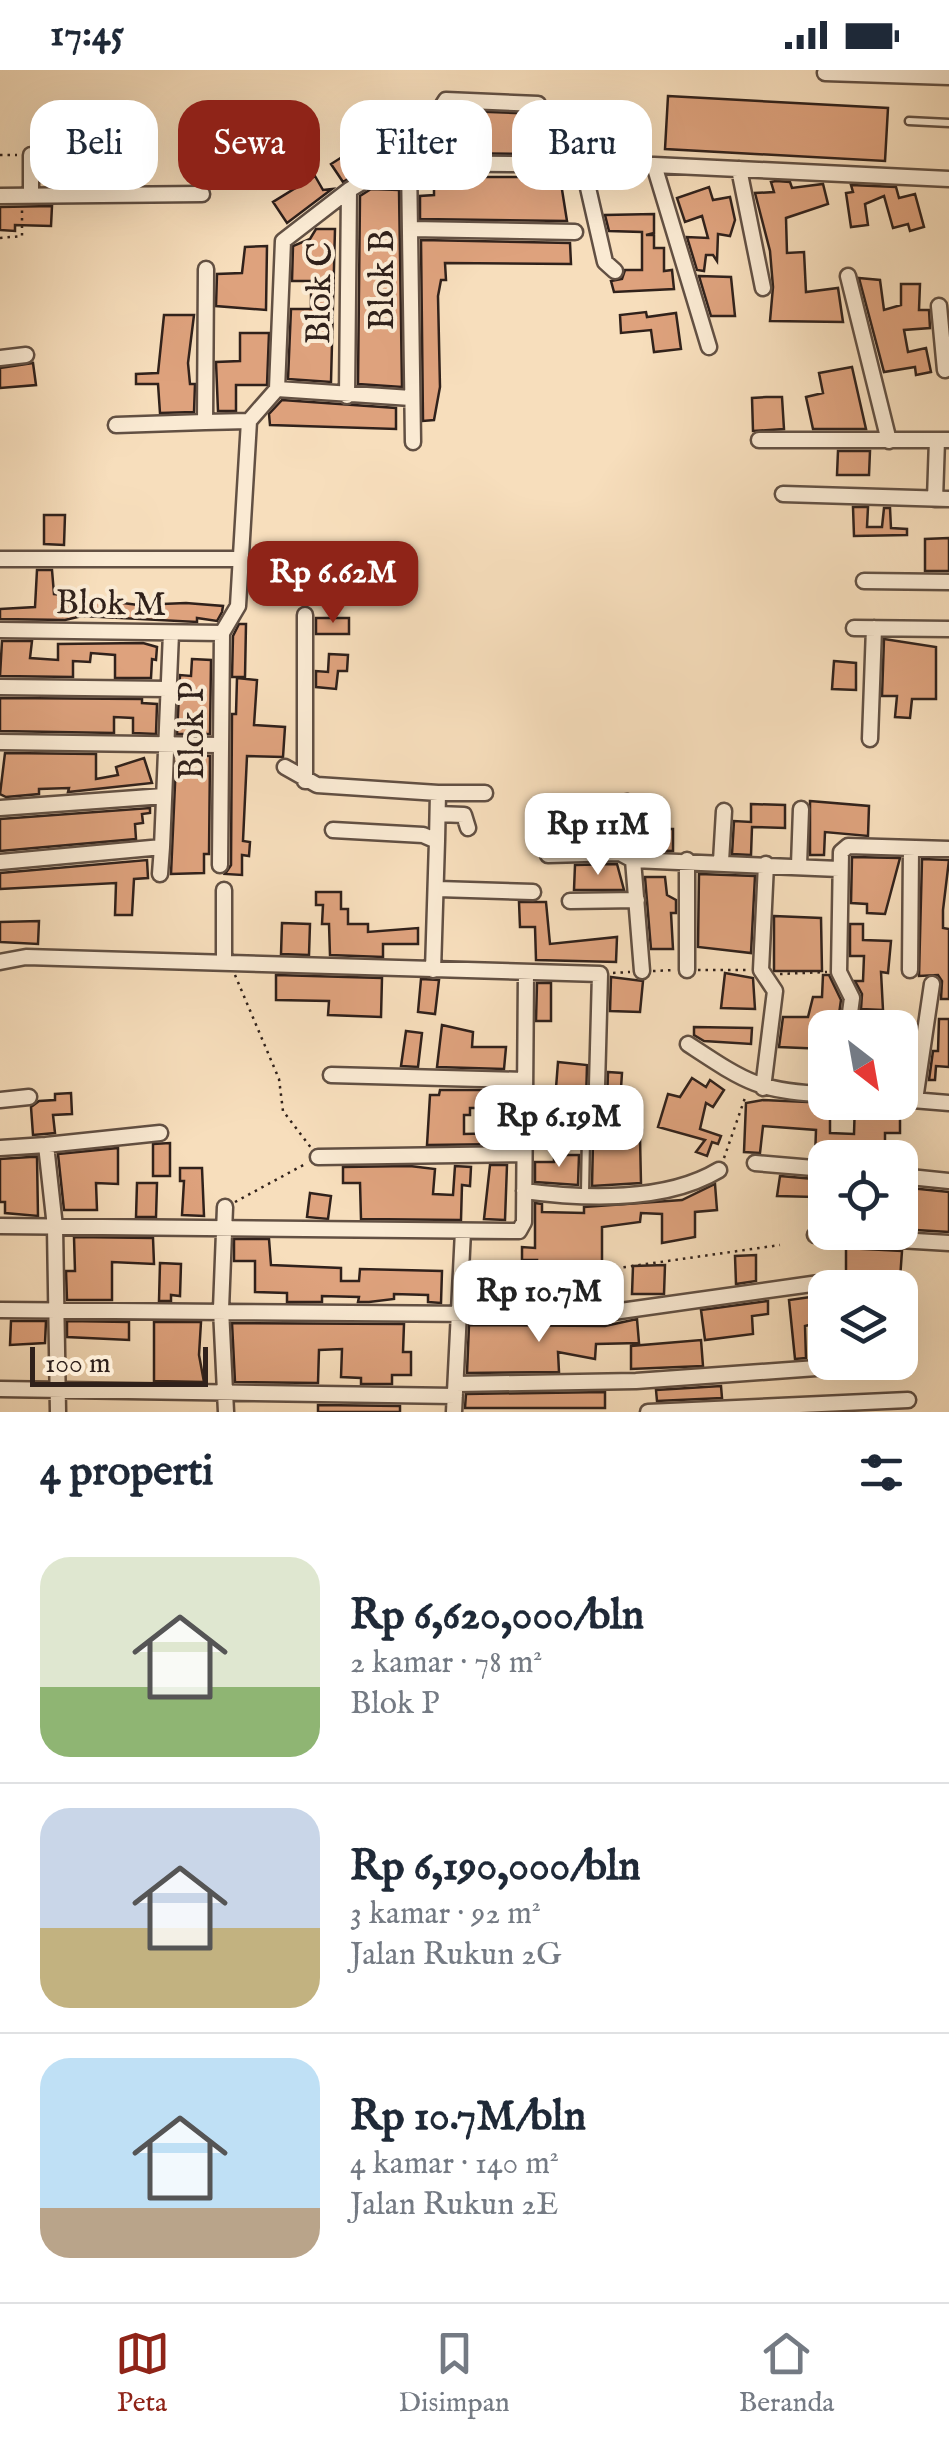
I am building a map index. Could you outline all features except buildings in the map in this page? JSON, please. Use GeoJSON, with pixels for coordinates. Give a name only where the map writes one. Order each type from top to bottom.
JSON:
{"type":"FeatureCollection","features":[{"type":"Feature","properties":{"kind":"street"},"geometry":{"type":"LineString","coordinates":[[825,72],[949,76]]}},
{"type":"Feature","properties":{"kind":"street"},"geometry":{"type":"LineString","coordinates":[[27,196],[30,164]]}},
{"type":"Feature","properties":{"kind":"street"},"geometry":{"type":"LineString","coordinates":[[709,347],[654,165],[949,178]]}},
{"type":"Feature","properties":{"kind":"street"},"geometry":{"type":"LineString","coordinates":[[739,170],[764,288]]}},
{"type":"Feature","properties":{"kind":"street"},"geometry":{"type":"LineString","coordinates":[[116,426],[249,421],[278,389],[283,241],[349,190]]}},
{"type":"Feature","properties":{"kind":"street","name":"Blok C"},"geometry":{"type":"LineString","coordinates":[[347,396],[349,190]]}},
{"type":"Feature","properties":{"kind":"street","name":"Blok B"},"geometry":{"type":"LineString","coordinates":[[410,190],[413,442]]}},
{"type":"Feature","properties":{"kind":"street"},"geometry":{"type":"LineString","coordinates":[[582,190],[605,262],[616,271]]}},
{"type":"Feature","properties":{"kind":"street"},"geometry":{"type":"LineString","coordinates":[[0,196],[202,194]]}},
{"type":"Feature","properties":{"kind":"street"},"geometry":{"type":"LineString","coordinates":[[412,229],[575,232]]}},
{"type":"Feature","properties":{"kind":"street"},"geometry":{"type":"LineString","coordinates":[[206,269],[206,422]]}},
{"type":"Feature","properties":{"kind":"street"},"geometry":{"type":"LineString","coordinates":[[848,276],[889,440]]}},
{"type":"Feature","properties":{"kind":"street"},"geometry":{"type":"LineString","coordinates":[[938,306],[945,370]]}},
{"type":"Feature","properties":{"kind":"street"},"geometry":{"type":"LineString","coordinates":[[0,358],[26,355]]}},
{"type":"Feature","properties":{"kind":"street"},"geometry":{"type":"LineString","coordinates":[[278,389],[410,398]]}},
{"type":"Feature","properties":{"kind":"street","name":"Blok P"},"geometry":{"type":"LineString","coordinates":[[220,865],[222,634],[238,606],[249,421]]}},
{"type":"Feature","properties":{"kind":"street"},"geometry":{"type":"LineString","coordinates":[[759,440],[943,440],[942,499],[784,494]]}},
{"type":"Feature","properties":{"kind":"street"},"geometry":{"type":"LineString","coordinates":[[0,559],[238,558]]}},
{"type":"Feature","properties":{"kind":"street"},"geometry":{"type":"LineString","coordinates":[[864,581],[949,582]]}},
{"type":"Feature","properties":{"kind":"street"},"geometry":{"type":"LineString","coordinates":[[304,781],[306,614]]}},
{"type":"Feature","properties":{"kind":"street"},"geometry":{"type":"LineString","coordinates":[[854,628],[949,629]]}},
{"type":"Feature","properties":{"kind":"street"},"geometry":{"type":"LineString","coordinates":[[870,740],[874,628]]}},
{"type":"Feature","properties":{"kind":"street","name":"Blok M"},"geometry":{"type":"LineString","coordinates":[[0,630],[222,634]]}},
{"type":"Feature","properties":{"kind":"street"},"geometry":{"type":"LineString","coordinates":[[160,874],[171,632]]}},
{"type":"Feature","properties":{"kind":"street"},"geometry":{"type":"LineString","coordinates":[[0,686],[168,688]]}},
{"type":"Feature","properties":{"kind":"street"},"geometry":{"type":"LineString","coordinates":[[0,742],[219,745]]}},
{"type":"Feature","properties":{"kind":"street"},"geometry":{"type":"LineString","coordinates":[[286,766],[304,781],[485,793]]}},
{"type":"Feature","properties":{"kind":"street"},"geometry":{"type":"LineString","coordinates":[[433,970],[438,792]]}},
{"type":"Feature","properties":{"kind":"street"},"geometry":{"type":"LineString","coordinates":[[0,808],[164,796]]}},
{"type":"Feature","properties":{"kind":"street"},"geometry":{"type":"LineString","coordinates":[[628,802],[636,812],[636,900],[642,971]]}},
{"type":"Feature","properties":{"kind":"street"},"geometry":{"type":"LineString","coordinates":[[798,866],[801,809]]}},
{"type":"Feature","properties":{"kind":"street"},"geometry":{"type":"LineString","coordinates":[[721,861],[724,811]]}},
{"type":"Feature","properties":{"kind":"street"},"geometry":{"type":"LineString","coordinates":[[438,814],[464,815],[468,828]]}},
{"type":"Feature","properties":{"kind":"street"},"geometry":{"type":"LineString","coordinates":[[333,830],[429,836],[437,841]]}},
{"type":"Feature","properties":{"kind":"street"},"geometry":{"type":"LineString","coordinates":[[850,1010],[852,998],[839,972],[841,852],[848,846],[949,849]]}},
{"type":"Feature","properties":{"kind":"street"},"geometry":{"type":"LineString","coordinates":[[0,862],[162,847]]}},
{"type":"Feature","properties":{"kind":"street"},"geometry":{"type":"LineString","coordinates":[[910,970],[911,848]]}},
{"type":"Feature","properties":{"kind":"street"},"geometry":{"type":"LineString","coordinates":[[548,855],[620,853],[637,860],[839,868]]}},
{"type":"Feature","properties":{"kind":"street"},"geometry":{"type":"LineString","coordinates":[[687,860],[687,970]]}},
{"type":"Feature","properties":{"kind":"street"},"geometry":{"type":"LineString","coordinates":[[756,1086],[775,991],[764,973],[766,864]]}},
{"type":"Feature","properties":{"kind":"street"},"geometry":{"type":"LineString","coordinates":[[438,889],[534,892]]}},
{"type":"Feature","properties":{"kind":"street"},"geometry":{"type":"LineString","coordinates":[[224,890],[226,961]]}},
{"type":"Feature","properties":{"kind":"street"},"geometry":{"type":"LineString","coordinates":[[570,901],[636,900]]}},
{"type":"Feature","properties":{"kind":"street"},"geometry":{"type":"LineString","coordinates":[[0,962],[26,957],[600,974],[596,1122]]}},
{"type":"Feature","properties":{"kind":"street"},"geometry":{"type":"LineString","coordinates":[[0,1226],[513,1233],[524,1222],[526,973]]}},
{"type":"Feature","properties":{"kind":"street"},"geometry":{"type":"LineString","coordinates":[[918,1051],[932,984]]}},
{"type":"Feature","properties":{"kind":"street"},"geometry":{"type":"LineString","coordinates":[[688,1044],[756,1086],[808,1092]]}},
{"type":"Feature","properties":{"kind":"street"},"geometry":{"type":"LineString","coordinates":[[330,1075],[524,1080]]}},
{"type":"Feature","properties":{"kind":"street"},"geometry":{"type":"LineString","coordinates":[[0,1100],[29,1097]]}},
{"type":"Feature","properties":{"kind":"street"},"geometry":{"type":"LineString","coordinates":[[918,1100],[949,1103]]}},
{"type":"Feature","properties":{"kind":"street"},"geometry":{"type":"LineString","coordinates":[[0,1148],[160,1133]]}},
{"type":"Feature","properties":{"kind":"street"},"geometry":{"type":"LineString","coordinates":[[46,1145],[55,1227],[58,1412]]}},
{"type":"Feature","properties":{"kind":"street"},"geometry":{"type":"LineString","coordinates":[[318,1158],[523,1154]]}},
{"type":"Feature","properties":{"kind":"street"},"geometry":{"type":"LineString","coordinates":[[754,1162],[808,1167]]}},
{"type":"Feature","properties":{"kind":"street"},"geometry":{"type":"LineString","coordinates":[[524,1191],[585,1194],[676,1190],[718,1170]]}},
{"type":"Feature","properties":{"kind":"street"},"geometry":{"type":"LineString","coordinates":[[918,1178],[949,1181]]}},
{"type":"Feature","properties":{"kind":"street"},"geometry":{"type":"LineString","coordinates":[[225,1207],[221,1309],[226,1412]]}},
{"type":"Feature","properties":{"kind":"street"},"geometry":{"type":"LineString","coordinates":[[454,1412],[464,1231]]}},
{"type":"Feature","properties":{"kind":"street"},"geometry":{"type":"LineString","coordinates":[[918,1241],[949,1243]]}},
{"type":"Feature","properties":{"kind":"street"},"geometry":{"type":"LineString","coordinates":[[0,1310],[592,1315],[808,1285]]}},
{"type":"Feature","properties":{"kind":"street"},"geometry":{"type":"LineString","coordinates":[[0,1389],[224,1394],[456,1390],[808,1369]]}},
{"type":"Feature","properties":{"kind":"street"},"geometry":{"type":"LineString","coordinates":[[648,1412],[908,1400]]}},
{"type":"Feature","properties":{"kind":"lane"},"geometry":{"type":"LineString","coordinates":[[909,122],[949,123]]}},
{"type":"Feature","properties":{"kind":"lane"},"geometry":{"type":"LineString","coordinates":[[585,1194],[586,1136],[638,1130]]}},
{"type":"Feature","properties":{"kind":"path"},"geometry":{"type":"LineString","coordinates":[[0,155],[30,154]]}},
{"type":"Feature","properties":{"kind":"path"},"geometry":{"type":"LineString","coordinates":[[0,238],[22,236],[27,196]]}},
{"type":"Feature","properties":{"kind":"path"},"geometry":{"type":"LineString","coordinates":[[225,1207],[318,1158],[284,1111],[278,1079],[226,961]]}},
{"type":"Feature","properties":{"kind":"path"},"geometry":{"type":"LineString","coordinates":[[600,974],[642,971]]}},
{"type":"Feature","properties":{"kind":"path"},"geometry":{"type":"LineString","coordinates":[[662,971],[839,972]]}},
{"type":"Feature","properties":{"kind":"path"},"geometry":{"type":"LineString","coordinates":[[718,1170],[756,1086]]}},
{"type":"Feature","properties":{"kind":"path"},"geometry":{"type":"LineString","coordinates":[[462,1275],[570,1274],[780,1245]]}}]}
